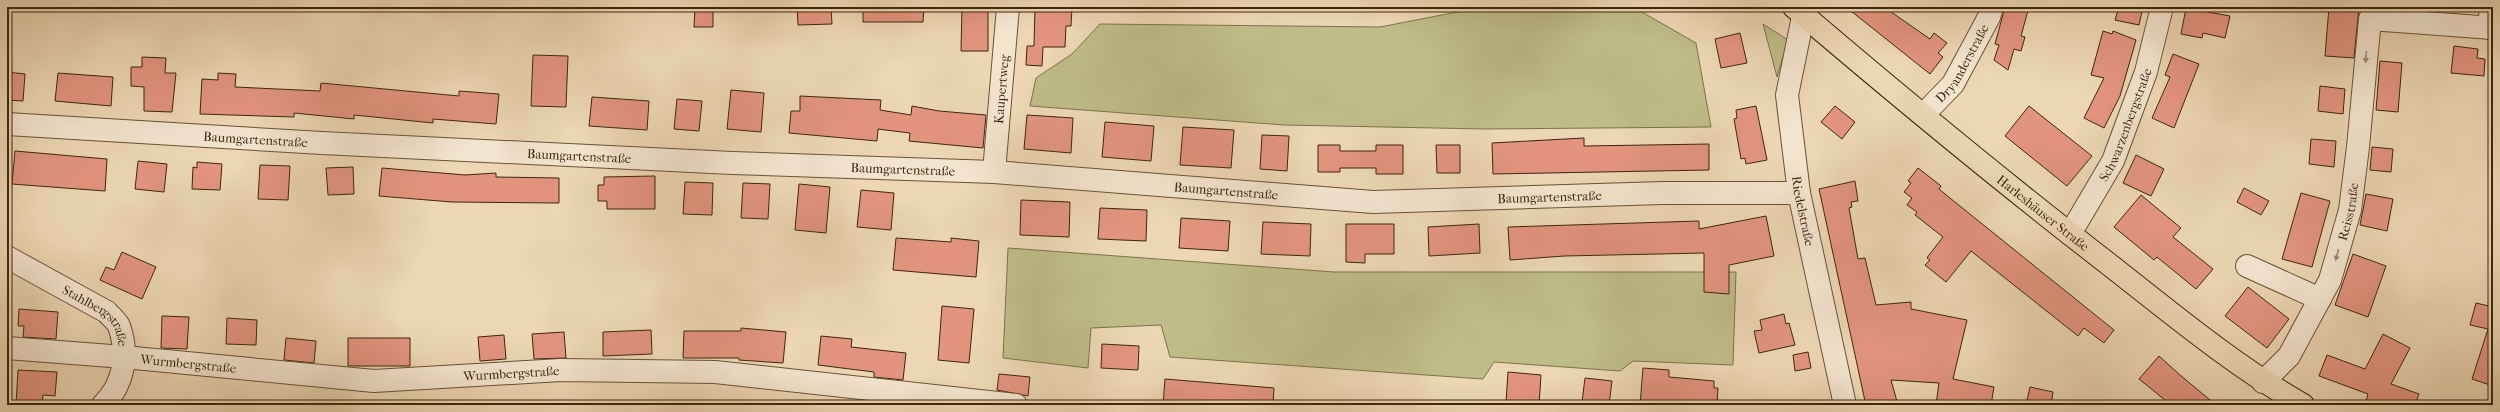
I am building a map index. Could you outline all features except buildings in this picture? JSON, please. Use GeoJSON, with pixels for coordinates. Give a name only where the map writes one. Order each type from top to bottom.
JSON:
{"type":"FeatureCollection","features":[{"type":"Feature","properties":{"kind":"main road","name":"Harleshäuser Straße"},"geometry":{"type":"LineString","coordinates":[[1800,10],[2070,234],[2263,382],[2303,405]]}},
{"type":"Feature","properties":{"kind":"street","name":"Kaupertweg"},"geometry":{"type":"LineString","coordinates":[[994,172],[1008,7]]}},
{"type":"Feature","properties":{"kind":"street","name":"Dryanderstraße"},"geometry":{"type":"LineString","coordinates":[[1924,114],[1953,84],[1989,17],[1992,7]]}},
{"type":"Feature","properties":{"kind":"street","name":"Schwarzenbergstraße"},"geometry":{"type":"LineString","coordinates":[[2070,234],[2113,161],[2146,72],[2162,7]]}},
{"type":"Feature","properties":{"kind":"street","name":"Riedelstraße"},"geometry":{"type":"LineString","coordinates":[[1800,10],[1787,95],[1799,193],[1845,405]]}},
{"type":"Feature","properties":{"kind":"street"},"geometry":{"type":"LineString","coordinates":[[2448,16],[2491,21]]}},
{"type":"Feature","properties":{"kind":"street","name":"Reisstraße"},"geometry":{"type":"LineString","coordinates":[[2263,382],[2289,356],[2330,280],[2350,210],[2358,147],[2370,18],[2410,22],[2448,16]]}},
{"type":"Feature","properties":{"kind":"street","name":"Baumgartenstraße"},"geometry":{"type":"LineString","coordinates":[[7,124],[322,143],[732,164],[994,172],[1373,202],[1664,193],[1799,193]]}},
{"type":"Feature","properties":{"kind":"street","name":"Stahlbergstraße"},"geometry":{"type":"LineString","coordinates":[[7,257],[107,312],[119,325],[124,357],[122,376],[113,395],[103,405]]}},
{"type":"Feature","properties":{"kind":"street"},"geometry":{"type":"LineString","coordinates":[[2247,266],[2320,299]]}},
{"type":"Feature","properties":{"kind":"street","name":"Wurmbergstraße"},"geometry":{"type":"LineString","coordinates":[[7,348],[124,357],[374,381],[561,370],[715,372],[1016,405]]}},
{"type":"Feature","properties":{"kind":"shaded area"},"geometry":{"type":"Polygon","coordinates":[[[1483,7],[1633,7],[1696,43],[1711,127],[1485,129],[1284,125],[1030,106],[1036,78],[1072,54],[1100,24],[1380,27],[1483,7]]]}},
{"type":"Feature","properties":{"kind":"shaded area"},"geometry":{"type":"Polygon","coordinates":[[[1763,24],[1788,40],[1777,77],[1763,24]]]}},
{"type":"Feature","properties":{"kind":"shaded area"},"geometry":{"type":"Polygon","coordinates":[[[1008,248],[1334,272],[1736,272],[1733,365],[1633,361],[1620,371],[1494,362],[1483,379],[1170,357],[1161,325],[1091,328],[1088,368],[1003,358],[1008,248]]]}}]}
